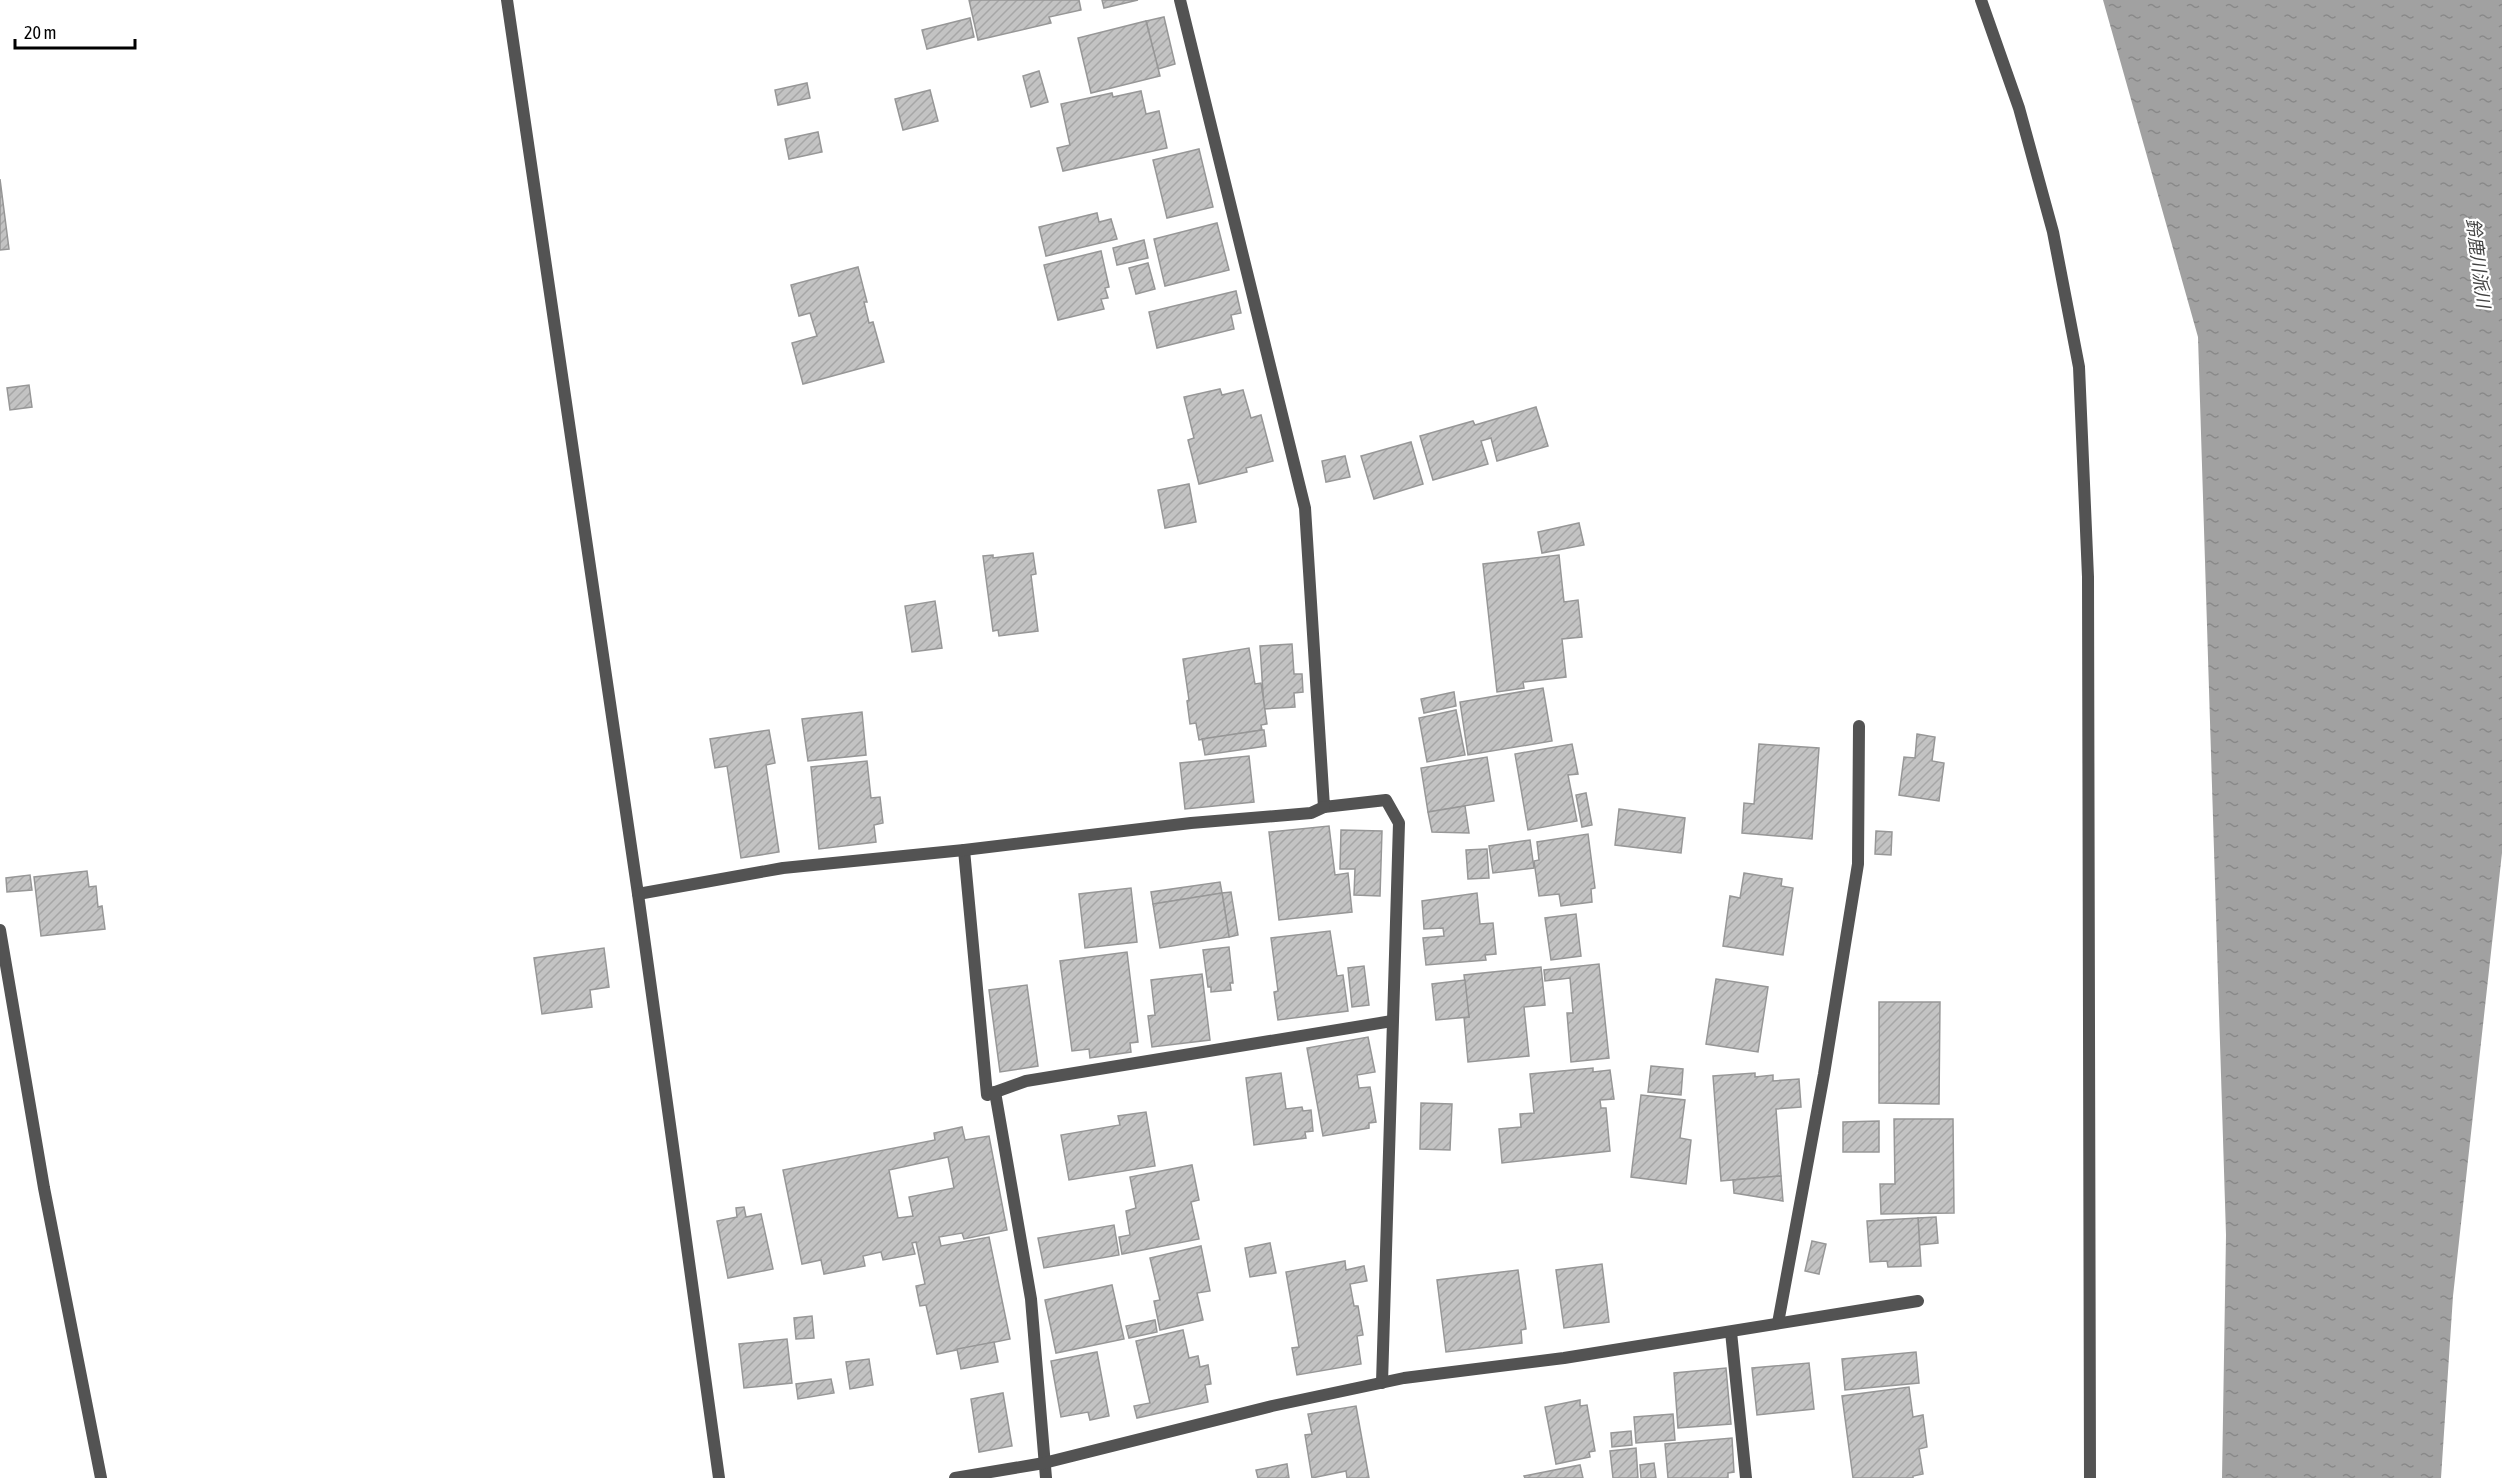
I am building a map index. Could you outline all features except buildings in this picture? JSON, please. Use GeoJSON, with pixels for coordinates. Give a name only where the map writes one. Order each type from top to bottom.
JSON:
{"type":"FeatureCollection","features":[{"type":"Feature","properties":{"kind":"street"},"geometry":{"type":"LineString","coordinates":[[507,0],[638,894],[719,1478]]}},
{"type":"Feature","properties":{"kind":"street"},"geometry":{"type":"LineString","coordinates":[[1180,0],[1305,508],[1324,807]]}},
{"type":"Feature","properties":{"kind":"street"},"geometry":{"type":"LineString","coordinates":[[1981,0],[2019,108],[2054,232],[2079,367],[2088,577],[2090,1478]]}},
{"type":"Feature","properties":{"kind":"street"},"geometry":{"type":"LineString","coordinates":[[1778,1323],[1824,1074],[1858,864],[1859,726]]}},
{"type":"Feature","properties":{"kind":"street"},"geometry":{"type":"LineString","coordinates":[[638,894],[783,868],[964,850],[1191,823],[1311,813],[1324,807],[1386,800],[1399,823],[1382,1383]]}},
{"type":"Feature","properties":{"kind":"street"},"geometry":{"type":"LineString","coordinates":[[964,850],[987,1095],[1026,1081],[1392,1021]]}},
{"type":"Feature","properties":{"kind":"street"},"geometry":{"type":"LineString","coordinates":[[0,930],[44,1188],[101,1478]]}},
{"type":"Feature","properties":{"kind":"street"},"geometry":{"type":"LineString","coordinates":[[995,1092],[1031,1299],[1046,1478]]}},
{"type":"Feature","properties":{"kind":"street"},"geometry":{"type":"LineString","coordinates":[[955,1478],[1044,1463],[1272,1406],[1382,1383],[1564,1358],[1918,1301]]}},
{"type":"Feature","properties":{"kind":"street"},"geometry":{"type":"LineString","coordinates":[[1731,1332],[1746,1478]]}},
{"type":"Feature","properties":{"kind":"water","name":"鈴鹿川派川"},"geometry":{"type":"Polygon","coordinates":[[[2103,0],[2502,0],[2502,853],[2453,1296],[2441,1478],[2222,1478],[2226,1235],[2198,337],[2103,0]]]}}]}
